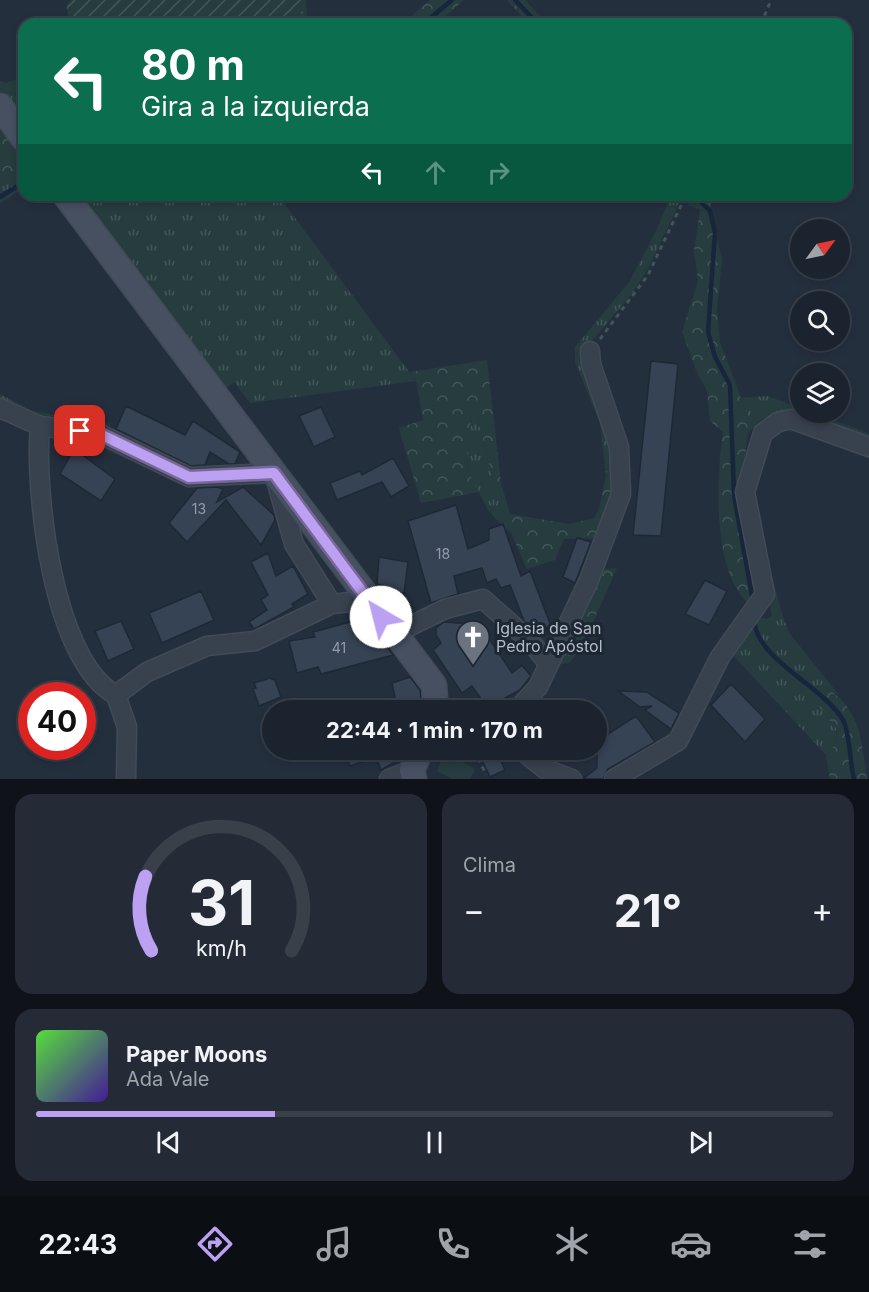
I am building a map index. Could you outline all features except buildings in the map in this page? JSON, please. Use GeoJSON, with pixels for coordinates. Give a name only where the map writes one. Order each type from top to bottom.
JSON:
{"type":"FeatureCollection","features":[{"type":"Feature","properties":{"kind":"street"},"geometry":{"type":"LineString","coordinates":[[0,106],[18,131]]}},
{"type":"Feature","properties":{"kind":"street"},"geometry":{"type":"LineString","coordinates":[[70,201],[434,685],[435,700]]}},
{"type":"Feature","properties":{"kind":"street"},"geometry":{"type":"LineString","coordinates":[[526,700],[538,687],[589,580],[621,494],[619,447],[591,364],[590,351]]}},
{"type":"Feature","properties":{"kind":"street"},"geometry":{"type":"LineString","coordinates":[[0,408],[40,426],[100,434],[189,477],[274,473]]}},
{"type":"Feature","properties":{"kind":"street"},"geometry":{"type":"LineString","coordinates":[[614,779],[678,741],[720,657],[765,594],[745,492],[763,433],[778,422],[791,419],[869,447]]}},
{"type":"Feature","properties":{"kind":"street"},"geometry":{"type":"LineString","coordinates":[[40,426],[37,455],[48,562],[70,634],[102,688],[116,695],[127,727],[126,779]]}},
{"type":"Feature","properties":{"kind":"street"},"geometry":{"type":"LineString","coordinates":[[274,473],[294,544],[332,603]]}},
{"type":"Feature","properties":{"kind":"street"},"geometry":{"type":"LineString","coordinates":[[394,634],[446,609],[483,599],[529,640],[549,664]]}},
{"type":"Feature","properties":{"kind":"street"},"geometry":{"type":"LineString","coordinates":[[116,695],[147,672],[207,646],[255,641],[332,603],[368,600]]}},
{"type":"Feature","properties":{"kind":"street"},"geometry":{"type":"LineString","coordinates":[[534,760],[545,769],[572,779]]}},
{"type":"Feature","properties":{"kind":"street"},"geometry":{"type":"LineString","coordinates":[[389,779],[416,766]]}},
{"type":"Feature","properties":{"kind":"path"},"geometry":{"type":"LineString","coordinates":[[763,18],[771,0]]}},
{"type":"Feature","properties":{"kind":"path"},"geometry":{"type":"LineString","coordinates":[[590,351],[648,275],[683,201]]}},
{"type":"Feature","properties":{"kind":"path"},"geometry":{"type":"LineString","coordinates":[[479,760],[486,775]]}},
{"type":"Feature","properties":{"kind":"green space"},"geometry":{"type":"Polygon","coordinates":[[[71,0],[301,0],[303,13],[287,18],[69,18],[66,5],[71,0]]]}},
{"type":"Feature","properties":{"kind":"green space"},"geometry":{"type":"Polygon","coordinates":[[[301,0],[306,0],[307,16],[286,18],[302,13],[301,0]]]}},
{"type":"Feature","properties":{"kind":"green space"},"geometry":{"type":"Polygon","coordinates":[[[430,0],[464,0],[443,18],[409,18],[430,0]]]}},
{"type":"Feature","properties":{"kind":"green space"},"geometry":{"type":"Polygon","coordinates":[[[507,0],[525,0],[542,18],[524,18],[507,0]]]}},
{"type":"Feature","properties":{"kind":"green space"},"geometry":{"type":"Polygon","coordinates":[[[18,79],[18,93],[15,94],[18,101],[18,120],[0,95],[0,81],[6,83],[18,79]]]}},
{"type":"Feature","properties":{"kind":"green space"},"geometry":{"type":"Polygon","coordinates":[[[0,116],[18,141],[18,170],[0,180],[0,116]]]}},
{"type":"Feature","properties":{"kind":"green space"},"geometry":{"type":"Polygon","coordinates":[[[18,170],[18,192],[0,203],[0,180],[18,170]]]}},
{"type":"Feature","properties":{"kind":"green space"},"geometry":{"type":"Polygon","coordinates":[[[78,201],[282,201],[416,381],[250,403],[234,382],[222,392],[78,201]]]}},
{"type":"Feature","properties":{"kind":"green space"},"geometry":{"type":"Polygon","coordinates":[[[668,201],[680,201],[649,267],[631,295],[586,348],[617,471],[606,474],[600,423],[575,362],[575,347],[630,281],[668,201]]]}},
{"type":"Feature","properties":{"kind":"green space"},"geometry":{"type":"Polygon","coordinates":[[[690,201],[711,201],[711,214],[688,205],[690,201]]]}},
{"type":"Feature","properties":{"kind":"green space"},"geometry":{"type":"Polygon","coordinates":[[[700,210],[711,214],[722,259],[717,310],[720,342],[747,414],[748,433],[740,493],[761,583],[750,607],[734,584],[723,550],[720,530],[719,468],[723,432],[710,421],[707,391],[697,373],[682,332],[698,281],[694,251],[700,210]]]}},
{"type":"Feature","properties":{"kind":"green space"},"geometry":{"type":"Polygon","coordinates":[[[487,360],[501,483],[494,484],[477,416],[471,415],[467,469],[479,492],[421,503],[399,428],[423,420],[416,381],[410,372],[487,360]]]}},
{"type":"Feature","properties":{"kind":"green space"},"geometry":{"type":"Polygon","coordinates":[[[0,394],[32,411],[111,424],[106,431],[38,420],[0,404],[0,394]]]}},
{"type":"Feature","properties":{"kind":"green space"},"geometry":{"type":"Polygon","coordinates":[[[767,396],[790,404],[790,419],[778,415],[763,419],[748,433],[747,414],[741,398],[767,396]]]}},
{"type":"Feature","properties":{"kind":"green space"},"geometry":{"type":"Polygon","coordinates":[[[471,414],[477,416],[494,484],[501,483],[510,514],[498,521],[488,510],[467,469],[471,414]]]}},
{"type":"Feature","properties":{"kind":"green space"},"geometry":{"type":"Polygon","coordinates":[[[802,423],[840,423],[869,433],[869,445],[802,423]]]}},
{"type":"Feature","properties":{"kind":"green space"},"geometry":{"type":"Polygon","coordinates":[[[786,424],[869,453],[869,458],[798,432],[784,431],[773,437],[762,453],[753,487],[754,511],[783,617],[790,634],[839,695],[822,685],[813,699],[836,728],[837,743],[826,755],[732,654],[758,617],[767,619],[772,616],[749,492],[761,446],[786,424]]]}},
{"type":"Feature","properties":{"kind":"green space"},"geometry":{"type":"Polygon","coordinates":[[[617,471],[616,500],[599,538],[564,539],[555,560],[527,569],[511,533],[498,521],[510,514],[570,524],[594,518],[599,509],[606,474],[617,471]]]}},
{"type":"Feature","properties":{"kind":"green space"},"geometry":{"type":"Polygon","coordinates":[[[617,568],[582,647],[567,636],[593,571],[617,568]]]}},
{"type":"Feature","properties":{"kind":"green space"},"geometry":{"type":"Polygon","coordinates":[[[567,636],[582,647],[569,663],[554,665],[567,636]]]}},
{"type":"Feature","properties":{"kind":"green space"},"geometry":{"type":"Polygon","coordinates":[[[822,685],[835,694],[852,714],[863,750],[867,779],[830,779],[826,755],[837,743],[836,728],[813,699],[809,687],[822,685]]]}},
{"type":"Feature","properties":{"kind":"green space"},"geometry":{"type":"Polygon","coordinates":[[[442,760],[459,760],[475,769],[470,779],[452,779],[437,771],[442,760]]]}},
{"type":"Feature","properties":{"kind":"waterway"},"geometry":{"type":"LineString","coordinates":[[430,18],[452,0]]}},
{"type":"Feature","properties":{"kind":"waterway"},"geometry":{"type":"LineString","coordinates":[[515,0],[532,18]]}},
{"type":"Feature","properties":{"kind":"waterway"},"geometry":{"type":"LineString","coordinates":[[0,197],[18,186]]}},
{"type":"Feature","properties":{"kind":"waterway"},"geometry":{"type":"LineString","coordinates":[[700,201],[710,211],[715,233],[708,332],[715,357],[730,385],[734,495],[753,601]]}},
{"type":"Feature","properties":{"kind":"waterway"},"geometry":{"type":"LineString","coordinates":[[754,619],[757,633],[777,660],[821,696],[843,720],[854,779]]}},
{"type":"Feature","properties":{"kind":"place","name":"Iglesia de San Pedro Apóstol"},"geometry":{"type":"Point","coordinates":[473,666]}},
{"type":"Feature","properties":{"kind":"route"},"geometry":{"type":"LineString","coordinates":[[80,431],[100,434],[189,477],[274,473],[381,617]]}}]}
